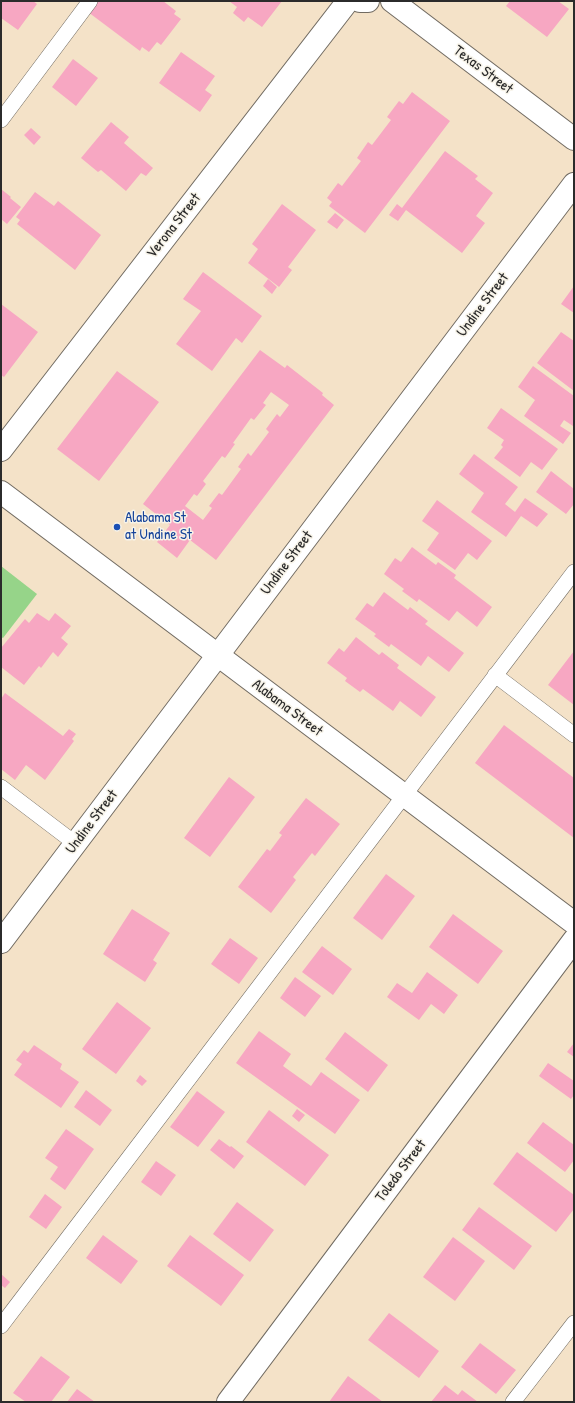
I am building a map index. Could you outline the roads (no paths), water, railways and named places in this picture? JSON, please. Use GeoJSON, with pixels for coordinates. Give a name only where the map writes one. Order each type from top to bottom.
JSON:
{"type":"FeatureCollection","features":[{"type":"Feature","properties":{"kind":"street","name":"Verona Street"},"geometry":{"type":"LineString","coordinates":[[1,450],[348,1]]}},
{"type":"Feature","properties":{"kind":"street"},"geometry":{"type":"LineString","coordinates":[[360,1],[368,1]]}},
{"type":"Feature","properties":{"kind":"street","name":"Texas Street"},"geometry":{"type":"LineString","coordinates":[[392,1],[574,139]]}},
{"type":"Feature","properties":{"kind":"street","name":"Undine Street"},"geometry":{"type":"LineString","coordinates":[[1,942],[574,184]]}},
{"type":"Feature","properties":{"kind":"street","name":"Alabama Street"},"geometry":{"type":"LineString","coordinates":[[1,492],[574,923]]}},
{"type":"Feature","properties":{"kind":"street","name":"Toledo Street"},"geometry":{"type":"LineString","coordinates":[[228,1402],[574,940]]}},
{"type":"Feature","properties":{"kind":"lane"},"geometry":{"type":"LineString","coordinates":[[1,120],[90,1]]}},
{"type":"Feature","properties":{"kind":"lane"},"geometry":{"type":"LineString","coordinates":[[1,1326],[574,572]]}},
{"type":"Feature","properties":{"kind":"lane"},"geometry":{"type":"LineString","coordinates":[[495,676],[574,735]]}},
{"type":"Feature","properties":{"kind":"lane"},"geometry":{"type":"LineString","coordinates":[[1,787],[76,844]]}},
{"type":"Feature","properties":{"kind":"lane"},"geometry":{"type":"LineString","coordinates":[[513,1402],[574,1323]]}},
{"type":"Feature","properties":{"kind":"place","name":"Alabama St at Undine St"},"geometry":{"type":"Point","coordinates":[117,527]}}]}
